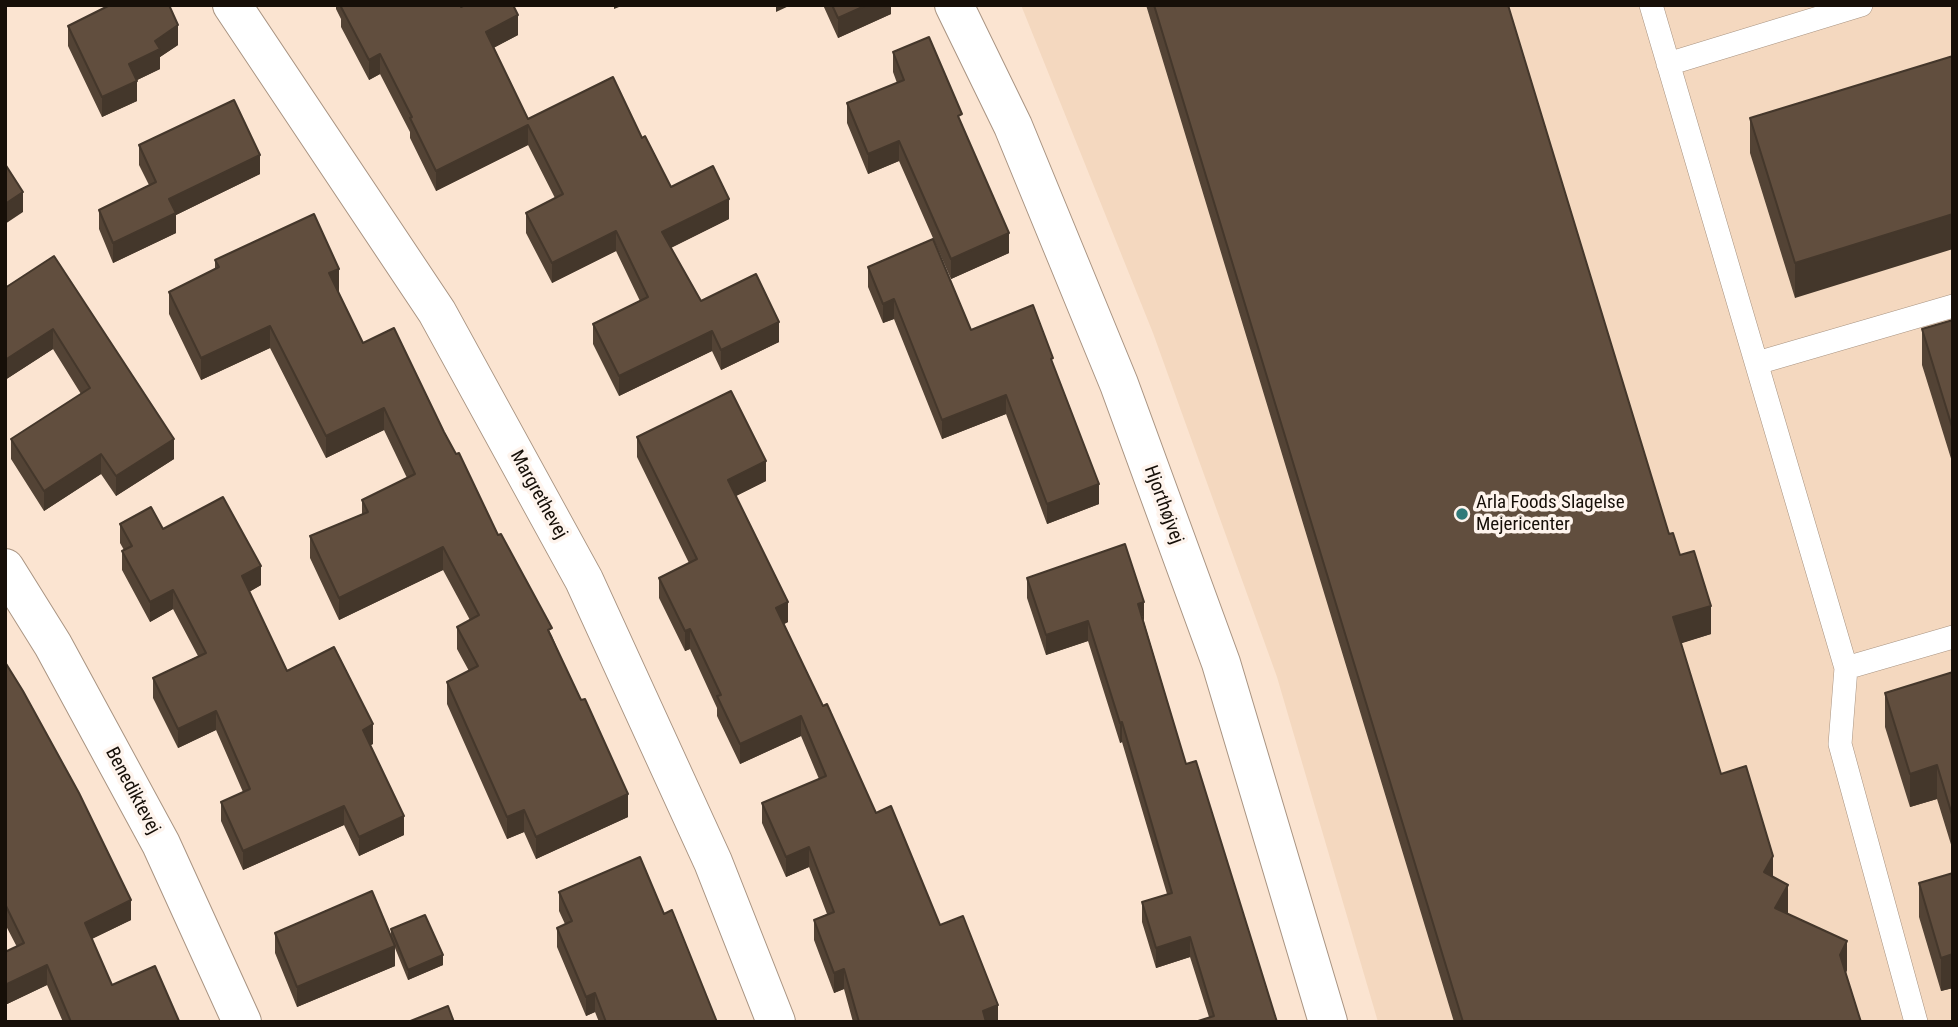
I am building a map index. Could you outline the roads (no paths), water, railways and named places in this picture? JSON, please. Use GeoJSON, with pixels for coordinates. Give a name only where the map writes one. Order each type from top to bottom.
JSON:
{"type":"FeatureCollection","features":[{"type":"Feature","properties":{"kind":"street","name":"Margrethevej"},"geometry":{"type":"LineString","coordinates":[[232,5],[438,313],[584,580],[713,862],[776,1022]]}},
{"type":"Feature","properties":{"kind":"street","name":"Hjorthøjvej"},"geometry":{"type":"LineString","coordinates":[[954,5],[1013,126],[1119,384],[1221,663],[1328,1022]]}},
{"type":"Feature","properties":{"kind":"street","name":"Benediktevej"},"geometry":{"type":"LineString","coordinates":[[5,568],[53,645],[161,844],[242,1022]]}},
{"type":"Feature","properties":{"kind":"lane"},"geometry":{"type":"LineString","coordinates":[[1651,5],[1846,668],[1840,744],[1916,1022]]}},
{"type":"Feature","properties":{"kind":"lane"},"geometry":{"type":"LineString","coordinates":[[1668,64],[1861,5]]}},
{"type":"Feature","properties":{"kind":"lane"},"geometry":{"type":"LineString","coordinates":[[1757,363],[1953,306]]}},
{"type":"Feature","properties":{"kind":"lane"},"geometry":{"type":"LineString","coordinates":[[1846,668],[1953,637]]}},
{"type":"Feature","properties":{"kind":"place","name":"Arla Foods Slagelse Mejericenter"},"geometry":{"type":"Point","coordinates":[1462,514]}}]}
